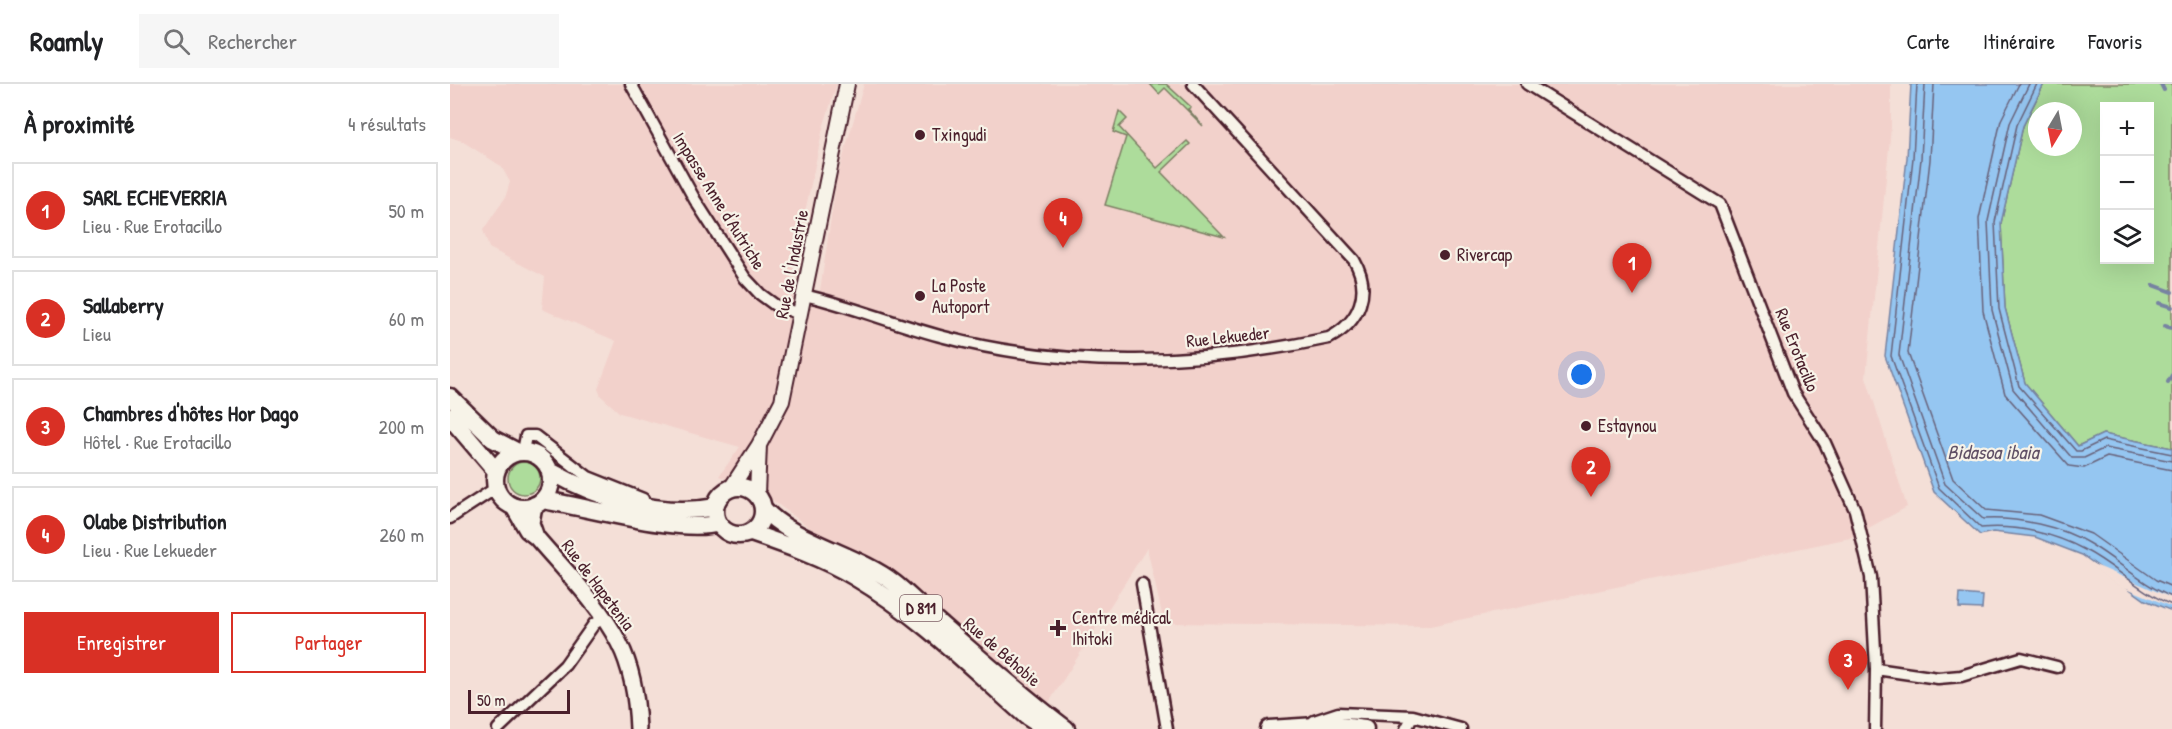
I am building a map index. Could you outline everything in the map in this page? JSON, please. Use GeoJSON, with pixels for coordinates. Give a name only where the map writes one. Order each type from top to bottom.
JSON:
{"type":"FeatureCollection","features":[{"type":"Feature","properties":{"kind":"main road"},"geometry":{"type":"LineString","coordinates":[[450,397],[493,439],[520,452],[539,457],[549,471],[583,489],[658,509],[716,515],[729,533],[743,535],[751,533],[761,522],[760,501],[747,488],[731,488],[720,496],[716,515]]}},
{"type":"Feature","properties":{"kind":"main road"},"geometry":{"type":"LineString","coordinates":[[450,417],[496,479],[499,496],[513,506],[538,503],[629,518],[690,525],[716,515]]}},
{"type":"Feature","properties":{"kind":"main road"},"geometry":{"type":"LineString","coordinates":[[496,479],[504,458],[520,452]]}},
{"type":"Feature","properties":{"kind":"main road"},"geometry":{"type":"LineString","coordinates":[[538,503],[550,486],[549,471]]}},
{"type":"Feature","properties":{"kind":"main road","name":"Rue de Béhobie"},"geometry":{"type":"LineString","coordinates":[[760,501],[770,516],[791,530],[856,559],[895,583],[1032,704],[1066,729]]}},
{"type":"Feature","properties":{"kind":"main road","name":"Rue de Hapetenia"},"geometry":{"type":"LineString","coordinates":[[536,537],[531,523],[538,503]]}},
{"type":"Feature","properties":{"kind":"main road","name":"Rue de Hapetenia"},"geometry":{"type":"LineString","coordinates":[[513,506],[527,530],[536,537],[603,618],[620,644],[632,681],[638,729]]}},
{"type":"Feature","properties":{"kind":"main road","name":"Rue de Béhobie"},"geometry":{"type":"LineString","coordinates":[[751,533],[826,562],[857,578],[914,620],[1026,716],[1046,729]]}},
{"type":"Feature","properties":{"kind":"main road"},"geometry":{"type":"LineString","coordinates":[[1269,729],[1301,725],[1365,729]]}},
{"type":"Feature","properties":{"kind":"street","name":"Impasse Anne d'Autriche"},"geometry":{"type":"LineString","coordinates":[[631,84],[695,200],[745,278],[760,294],[776,305],[800,314]]}},
{"type":"Feature","properties":{"kind":"street","name":"Rue de l'Industrie"},"geometry":{"type":"LineString","coordinates":[[731,488],[759,445],[782,401],[846,84]]}},
{"type":"Feature","properties":{"kind":"street","name":"Rue Lekueder"},"geometry":{"type":"LineString","coordinates":[[804,295],[944,337],[1048,355],[1122,360],[1220,356],[1307,343],[1336,334],[1351,323],[1361,303],[1363,291],[1359,269],[1343,247],[1193,84]]}},
{"type":"Feature","properties":{"kind":"street","name":"Rue Erotacillo"},"geometry":{"type":"LineString","coordinates":[[1527,84],[1720,204],[1793,393],[1825,443],[1855,510],[1870,570],[1876,669],[1875,729]]}},
{"type":"Feature","properties":{"kind":"street"},"geometry":{"type":"LineString","coordinates":[[520,452],[526,436],[535,436],[588,477],[619,491],[678,510]]}},
{"type":"Feature","properties":{"kind":"street","name":"Rue de l'Industrie"},"geometry":{"type":"LineString","coordinates":[[759,445],[760,501]]}},
{"type":"Feature","properties":{"kind":"street"},"geometry":{"type":"LineString","coordinates":[[450,519],[496,479]]}},
{"type":"Feature","properties":{"kind":"street"},"geometry":{"type":"LineString","coordinates":[[1142,584],[1167,729]]}},
{"type":"Feature","properties":{"kind":"street"},"geometry":{"type":"LineString","coordinates":[[498,729],[565,665],[594,624],[603,618]]}},
{"type":"Feature","properties":{"kind":"street"},"geometry":{"type":"LineString","coordinates":[[1876,669],[1938,678],[1961,676],[2021,658],[2056,667]]}},
{"type":"Feature","properties":{"kind":"street"},"geometry":{"type":"LineString","coordinates":[[1301,725],[1338,713],[1413,716],[1456,728]]}},
{"type":"Feature","properties":{"kind":"street"},"geometry":{"type":"LineString","coordinates":[[1406,729],[1413,716]]}},
{"type":"Feature","properties":{"kind":"shaded area"},"geometry":{"type":"Polygon","coordinates":[[[450,84],[837,84],[823,128],[787,296],[818,304],[837,178],[864,84],[1891,84],[1891,128],[1866,377],[1907,507],[1850,538],[1430,626],[1164,623],[1147,548],[1041,715],[870,572],[768,497],[719,476],[740,447],[620,413],[601,396],[598,389],[616,341],[542,309],[545,277],[489,248],[483,230],[505,198],[510,182],[501,166],[462,141],[450,137],[450,84]]]}},
{"type":"Feature","properties":{"kind":"green space"},"geometry":{"type":"Polygon","coordinates":[[[1150,84],[1166,84],[1191,107],[1188,109],[1203,126],[1165,88],[1159,94],[1150,84]]]}},
{"type":"Feature","properties":{"kind":"green space"},"geometry":{"type":"Polygon","coordinates":[[[2044,84],[2172,84],[2172,448],[2103,434],[2078,446],[2025,383],[2005,308],[2001,223],[2023,126],[2028,116],[2028,156],[2082,156],[2082,102],[2035,102],[2044,84]]]}},
{"type":"Feature","properties":{"kind":"green space"},"geometry":{"type":"Polygon","coordinates":[[[1119,111],[1127,119],[1119,127],[1157,168],[1187,141],[1190,144],[1161,172],[1224,237],[1105,205],[1126,137],[1113,132],[1119,111]]]}},
{"type":"Feature","properties":{"kind":"green space"},"geometry":{"type":"Polygon","coordinates":[[[524,462],[535,467],[540,478],[535,489],[524,494],[513,489],[508,478],[513,467],[524,462]]]}},
{"type":"Feature","properties":{"kind":"water","name":"Bidasoa ibaia"},"geometry":{"type":"Polygon","coordinates":[[[1911,84],[2044,84],[2035,102],[2028,102],[2028,116],[2023,126],[2001,223],[2005,308],[2025,383],[2078,446],[2103,434],[2172,448],[2172,611],[2145,600],[2082,555],[2035,537],[1993,532],[1980,535],[1934,492],[1885,356],[1907,158],[1911,84]]]}},
{"type":"Feature","properties":{"kind":"water"},"geometry":{"type":"Polygon","coordinates":[[[1960,594],[1983,596],[1982,609],[1959,608],[1960,594]]]}},
{"type":"Feature","properties":{"kind":"pier"},"geometry":{"type":"Polygon","coordinates":[[[2086,561],[2172,598],[2172,607],[2117,584],[2086,561]]]}},
{"type":"Feature","properties":{"kind":"waterway"},"geometry":{"type":"LineString","coordinates":[[2161,84],[2164,90]]}},
{"type":"Feature","properties":{"kind":"waterway"},"geometry":{"type":"LineString","coordinates":[[2153,285],[2172,292]]}},
{"type":"Feature","properties":{"kind":"waterway"},"geometry":{"type":"LineString","coordinates":[[2159,303],[2172,307]]}},
{"type":"Feature","properties":{"kind":"waterway"},"geometry":{"type":"LineString","coordinates":[[2165,326],[2172,328]]}},
{"type":"Feature","properties":{"kind":"waterway"},"geometry":{"type":"LineString","coordinates":[[2168,382],[2172,375]]}},
{"type":"Feature","properties":{"kind":"place","name":"Txingudi"},"geometry":{"type":"Point","coordinates":[920,135]}},
{"type":"Feature","properties":{"kind":"place","name":"Olabe Distribution"},"geometry":{"type":"Point","coordinates":[1063,248]}},
{"type":"Feature","properties":{"kind":"place","name":"Rivercap"},"geometry":{"type":"Point","coordinates":[1445,255]}},
{"type":"Feature","properties":{"kind":"place","name":"SARL ECHEVERRIA"},"geometry":{"type":"Point","coordinates":[1632,293]}},
{"type":"Feature","properties":{"kind":"place","name":"La Poste Autoport"},"geometry":{"type":"Point","coordinates":[920,296]}},
{"type":"Feature","properties":{"kind":"place","name":"Estaynou"},"geometry":{"type":"Point","coordinates":[1586,426]}},
{"type":"Feature","properties":{"kind":"place","name":"Sallaberry"},"geometry":{"type":"Point","coordinates":[1591,497]}},
{"type":"Feature","properties":{"kind":"place","name":"Centre médical Ihitoki"},"geometry":{"type":"Point","coordinates":[1058,628]}},
{"type":"Feature","properties":{"kind":"place","name":"Chambres d'hôtes Hor Dago"},"geometry":{"type":"Point","coordinates":[1848,690]}}]}
